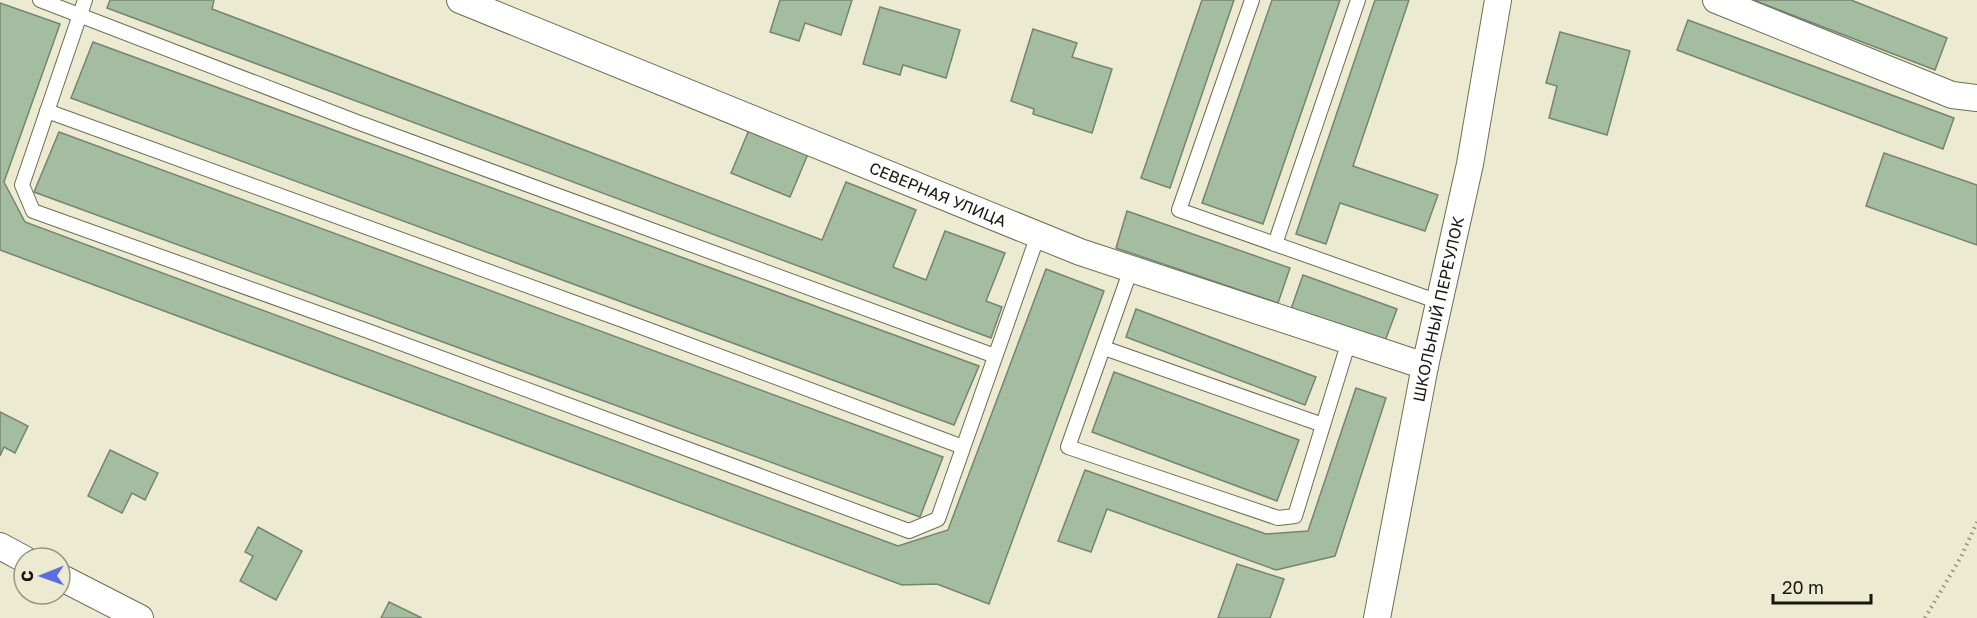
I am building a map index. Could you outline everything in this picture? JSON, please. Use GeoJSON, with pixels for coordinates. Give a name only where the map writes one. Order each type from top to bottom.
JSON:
{"type":"FeatureCollection","features":[{"type":"Feature","properties":{"kind":"street","name":"СЕВЕРНАЯ УЛИЦА"},"geometry":{"type":"LineString","coordinates":[[460,0],[1080,252],[1425,366]]}},
{"type":"Feature","properties":{"kind":"street","name":"ШКОЛЬНЫЙ ПЕРЕУЛОК"},"geometry":{"type":"LineString","coordinates":[[1377,618],[1425,366],[1470,164],[1498,0]]}},
{"type":"Feature","properties":{"kind":"street"},"geometry":{"type":"LineString","coordinates":[[1716,0],[1952,95],[1977,98]]}},
{"type":"Feature","properties":{"kind":"street"},"geometry":{"type":"LineString","coordinates":[[72,583],[140,618]]}},
{"type":"Feature","properties":{"kind":"lane"},"geometry":{"type":"LineString","coordinates":[[40,0],[368,126],[995,356]]}},
{"type":"Feature","properties":{"kind":"lane"},"geometry":{"type":"LineString","coordinates":[[85,0],[22,185],[33,211],[369,331],[909,531],[938,519],[1038,235]]}},
{"type":"Feature","properties":{"kind":"lane"},"geometry":{"type":"LineString","coordinates":[[1252,0],[1179,210],[1439,302]]}},
{"type":"Feature","properties":{"kind":"lane"},"geometry":{"type":"LineString","coordinates":[[1275,244],[1358,0]]}},
{"type":"Feature","properties":{"kind":"lane"},"geometry":{"type":"LineString","coordinates":[[47,111],[625,321],[963,447]]}},
{"type":"Feature","properties":{"kind":"lane"},"geometry":{"type":"LineString","coordinates":[[1131,269],[1068,447],[1278,518],[1295,516],[1349,341]]}},
{"type":"Feature","properties":{"kind":"lane"},"geometry":{"type":"LineString","coordinates":[[1104,348],[1323,425]]}},
{"type":"Feature","properties":{"kind":"path"},"geometry":{"type":"LineString","coordinates":[[1925,618],[1961,558],[1977,522]]}},
{"type":"Feature","properties":{"kind":"building"},"geometry":{"type":"Polygon","coordinates":[[[110,0],[214,0],[212,9],[822,240],[846,182],[916,210],[893,267],[926,280],[945,231],[1005,253],[986,301],[1002,307],[991,338],[107,8],[110,0]]]}},
{"type":"Feature","properties":{"kind":"building"},"geometry":{"type":"Polygon","coordinates":[[[780,0],[852,0],[841,35],[805,23],[799,41],[770,32],[780,0]]]}},
{"type":"Feature","properties":{"kind":"building"},"geometry":{"type":"Polygon","coordinates":[[[1202,0],[1234,0],[1170,188],[1141,178],[1202,0]]]}},
{"type":"Feature","properties":{"kind":"building"},"geometry":{"type":"Polygon","coordinates":[[[1272,0],[1340,0],[1263,224],[1202,203],[1272,0]]]}},
{"type":"Feature","properties":{"kind":"building"},"geometry":{"type":"Polygon","coordinates":[[[1375,0],[1409,0],[1353,166],[1438,195],[1425,231],[1340,203],[1326,244],[1296,234],[1375,0]]]}},
{"type":"Feature","properties":{"kind":"building"},"geometry":{"type":"Polygon","coordinates":[[[1753,0],[1851,0],[1947,38],[1935,70],[1753,0]]]}},
{"type":"Feature","properties":{"kind":"building"},"geometry":{"type":"Polygon","coordinates":[[[0,3],[60,24],[4,182],[25,222],[898,546],[948,530],[1046,269],[1104,291],[989,604],[937,584],[902,585],[0,250],[0,3]]]}},
{"type":"Feature","properties":{"kind":"building"},"geometry":{"type":"Polygon","coordinates":[[[880,7],[960,30],[946,78],[903,65],[900,75],[863,64],[880,7]]]}},
{"type":"Feature","properties":{"kind":"building"},"geometry":{"type":"Polygon","coordinates":[[[1688,20],[1954,118],[1943,149],[1677,50],[1688,20]]]}},
{"type":"Feature","properties":{"kind":"building"},"geometry":{"type":"Polygon","coordinates":[[[1033,29],[1077,43],[1072,57],[1112,69],[1092,133],[1033,114],[1034,109],[1011,101],[1033,29]]]}},
{"type":"Feature","properties":{"kind":"building"},"geometry":{"type":"Polygon","coordinates":[[[1560,32],[1630,51],[1607,135],[1549,118],[1557,86],[1546,83],[1560,32]]]}},
{"type":"Feature","properties":{"kind":"building"},"geometry":{"type":"Polygon","coordinates":[[[93,42],[979,366],[954,425],[71,98],[93,42]]]}},
{"type":"Feature","properties":{"kind":"building"},"geometry":{"type":"Polygon","coordinates":[[[749,130],[808,154],[790,197],[731,173],[749,130]]]}},
{"type":"Feature","properties":{"kind":"building"},"geometry":{"type":"Polygon","coordinates":[[[59,132],[943,457],[920,517],[34,192],[59,132]]]}},
{"type":"Feature","properties":{"kind":"building"},"geometry":{"type":"Polygon","coordinates":[[[1884,153],[1977,185],[1977,245],[1866,206],[1884,153]]]}},
{"type":"Feature","properties":{"kind":"building"},"geometry":{"type":"Polygon","coordinates":[[[1127,211],[1290,268],[1278,303],[1116,248],[1127,211]]]}},
{"type":"Feature","properties":{"kind":"building"},"geometry":{"type":"Polygon","coordinates":[[[1303,275],[1397,309],[1385,341],[1291,309],[1303,275]]]}},
{"type":"Feature","properties":{"kind":"building"},"geometry":{"type":"Polygon","coordinates":[[[1136,309],[1316,377],[1305,405],[1126,337],[1136,309]]]}},
{"type":"Feature","properties":{"kind":"building"},"geometry":{"type":"Polygon","coordinates":[[[1114,372],[1299,440],[1277,501],[1092,432],[1114,372]]]}},
{"type":"Feature","properties":{"kind":"building"},"geometry":{"type":"Polygon","coordinates":[[[1356,388],[1386,398],[1335,556],[1276,570],[1107,509],[1091,552],[1058,541],[1085,470],[1266,534],[1308,531],[1356,388]]]}},
{"type":"Feature","properties":{"kind":"building"},"geometry":{"type":"Polygon","coordinates":[[[0,412],[28,426],[15,453],[4,447],[0,456],[0,412]]]}},
{"type":"Feature","properties":{"kind":"building"},"geometry":{"type":"Polygon","coordinates":[[[110,450],[158,473],[145,500],[132,493],[122,513],[88,496],[110,450]]]}},
{"type":"Feature","properties":{"kind":"building"},"geometry":{"type":"Polygon","coordinates":[[[258,527],[302,551],[276,600],[240,581],[253,556],[245,552],[258,527]]]}},
{"type":"Feature","properties":{"kind":"building"},"geometry":{"type":"Polygon","coordinates":[[[1237,564],[1284,579],[1270,618],[1218,618],[1237,564]]]}},
{"type":"Feature","properties":{"kind":"building"},"geometry":{"type":"Polygon","coordinates":[[[389,602],[422,618],[381,618],[389,602]]]}}]}
